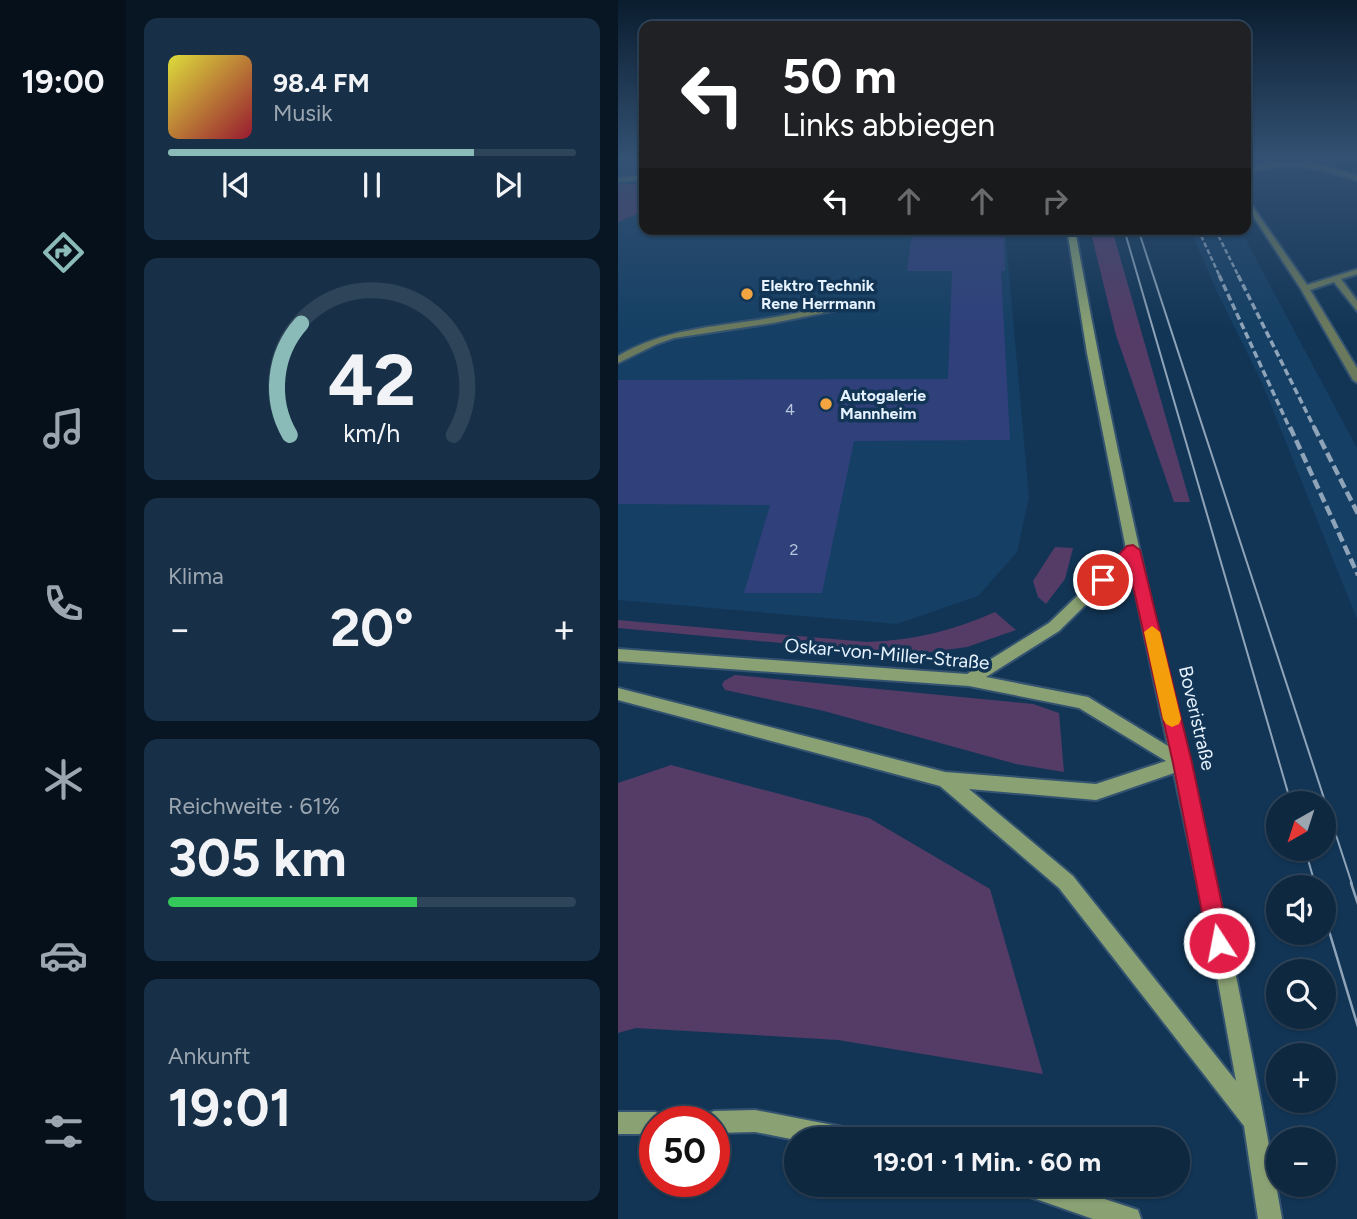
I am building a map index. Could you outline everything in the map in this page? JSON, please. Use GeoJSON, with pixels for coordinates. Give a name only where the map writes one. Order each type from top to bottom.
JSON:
{"type":"FeatureCollection","features":[{"type":"Feature","properties":{"kind":"main road","name":"Boveristraße"},"geometry":{"type":"LineString","coordinates":[[1072,235],[1081,293],[1133,550],[1183,763],[1257,1125],[1270,1219]]}},
{"type":"Feature","properties":{"kind":"main road"},"geometry":{"type":"LineString","coordinates":[[969,680],[1054,627],[1133,550]]}},
{"type":"Feature","properties":{"kind":"main road","name":"Oskar-von-Miller-Straße"},"geometry":{"type":"LineString","coordinates":[[618,655],[969,680],[1082,702],[1183,763]]}},
{"type":"Feature","properties":{"kind":"main road"},"geometry":{"type":"LineString","coordinates":[[618,694],[945,779],[1096,792],[1183,763]]}},
{"type":"Feature","properties":{"kind":"main road"},"geometry":{"type":"LineString","coordinates":[[945,779],[1066,882],[1257,1125]]}},
{"type":"Feature","properties":{"kind":"main road"},"geometry":{"type":"LineString","coordinates":[[730,1122],[755,1121],[786,1127]]}},
{"type":"Feature","properties":{"kind":"main road"},"geometry":{"type":"LineString","coordinates":[[618,1123],[639,1123]]}},
{"type":"Feature","properties":{"kind":"main road"},"geometry":{"type":"LineString","coordinates":[[1068,1197],[1129,1219]]}},
{"type":"Feature","properties":{"kind":"street"},"geometry":{"type":"LineString","coordinates":[[1258,217],[1305,289],[1357,380]]}},
{"type":"Feature","properties":{"kind":"street"},"geometry":{"type":"LineString","coordinates":[[1305,289],[1357,271]]}},
{"type":"Feature","properties":{"kind":"street"},"geometry":{"type":"LineString","coordinates":[[1336,278],[1357,309]]}},
{"type":"Feature","properties":{"kind":"street"},"geometry":{"type":"LineString","coordinates":[[618,360],[643,344],[687,331],[765,322],[839,307]]}},
{"type":"Feature","properties":{"kind":"shaded area"},"geometry":{"type":"Polygon","coordinates":[[[618,217],[639,217],[639,235],[1006,235],[1029,497],[1017,552],[978,596],[897,624],[618,600],[618,217]]]}},
{"type":"Feature","properties":{"kind":"shaded area"},"geometry":{"type":"Polygon","coordinates":[[[618,217],[630,217],[618,222],[618,217]]]}},
{"type":"Feature","properties":{"kind":"shaded area"},"geometry":{"type":"Polygon","coordinates":[[[1091,235],[1114,235],[1190,502],[1174,502],[1116,335],[1091,235]]]}},
{"type":"Feature","properties":{"kind":"shaded area"},"geometry":{"type":"Polygon","coordinates":[[[1193,235],[1243,235],[1357,448],[1357,619],[1262,383],[1193,235]]]}},
{"type":"Feature","properties":{"kind":"shaded area"},"geometry":{"type":"Polygon","coordinates":[[[1055,547],[1073,548],[1065,579],[1046,604],[1038,597],[1033,581],[1055,547]]]}},
{"type":"Feature","properties":{"kind":"shaded area"},"geometry":{"type":"Polygon","coordinates":[[[995,612],[1016,630],[967,647],[909,655],[618,628],[618,620],[867,642],[933,633],[995,612]]]}},
{"type":"Feature","properties":{"kind":"shaded area"},"geometry":{"type":"Polygon","coordinates":[[[735,675],[1033,704],[1059,713],[1064,772],[1016,764],[824,711],[725,690],[722,685],[724,681],[735,675]]]}},
{"type":"Feature","properties":{"kind":"shaded area"},"geometry":{"type":"Polygon","coordinates":[[[671,765],[869,818],[990,889],[1043,1074],[838,1040],[636,1028],[618,1033],[618,783],[671,765]]]}},
{"type":"Feature","properties":{"kind":"building"},"geometry":{"type":"Polygon","coordinates":[[[912,235],[1004,235],[1005,271],[1001,271],[1010,440],[854,441],[822,593],[744,593],[770,505],[618,504],[618,380],[948,379],[952,271],[907,271],[912,235]]]}},
{"type":"Feature","properties":{"kind":"tram line"},"geometry":{"type":"LineString","coordinates":[[1126,235],[1288,791]]}},
{"type":"Feature","properties":{"kind":"tram line"},"geometry":{"type":"LineString","coordinates":[[1140,235],[1352,884]]}},
{"type":"Feature","properties":{"kind":"tram line"},"geometry":{"type":"LineString","coordinates":[[1308,861],[1312,875]]}},
{"type":"Feature","properties":{"kind":"tram line"},"geometry":{"type":"LineString","coordinates":[[1351,883],[1358,904]]}},
{"type":"Feature","properties":{"kind":"tram line"},"geometry":{"type":"LineString","coordinates":[[1333,945],[1358,1027]]}},
{"type":"Feature","properties":{"kind":"railway"},"geometry":{"type":"LineString","coordinates":[[1201,235],[1220,277]]}},
{"type":"Feature","properties":{"kind":"railway"},"geometry":{"type":"LineString","coordinates":[[1218,235],[1314,427]]}},
{"type":"Feature","properties":{"kind":"railway"},"geometry":{"type":"LineString","coordinates":[[1219,275],[1290,429]]}},
{"type":"Feature","properties":{"kind":"railway"},"geometry":{"type":"LineString","coordinates":[[1290,427],[1358,575]]}},
{"type":"Feature","properties":{"kind":"railway"},"geometry":{"type":"LineString","coordinates":[[1314,427],[1358,514]]}},
{"type":"Feature","properties":{"kind":"slow traffic"},"geometry":{"type":"LineString","coordinates":[[1152,632],[1172,719]]}},
{"type":"Feature","properties":{"kind":"place","name":"Elektro Technik Rene Herrmann"},"geometry":{"type":"Point","coordinates":[747,294]}},
{"type":"Feature","properties":{"kind":"place","name":"Autogalerie Mannheim"},"geometry":{"type":"Point","coordinates":[826,404]}},
{"type":"Feature","properties":{"kind":"route"},"geometry":{"type":"LineString","coordinates":[[1103,580],[1133,550],[1183,763],[1219,943]]}}]}
